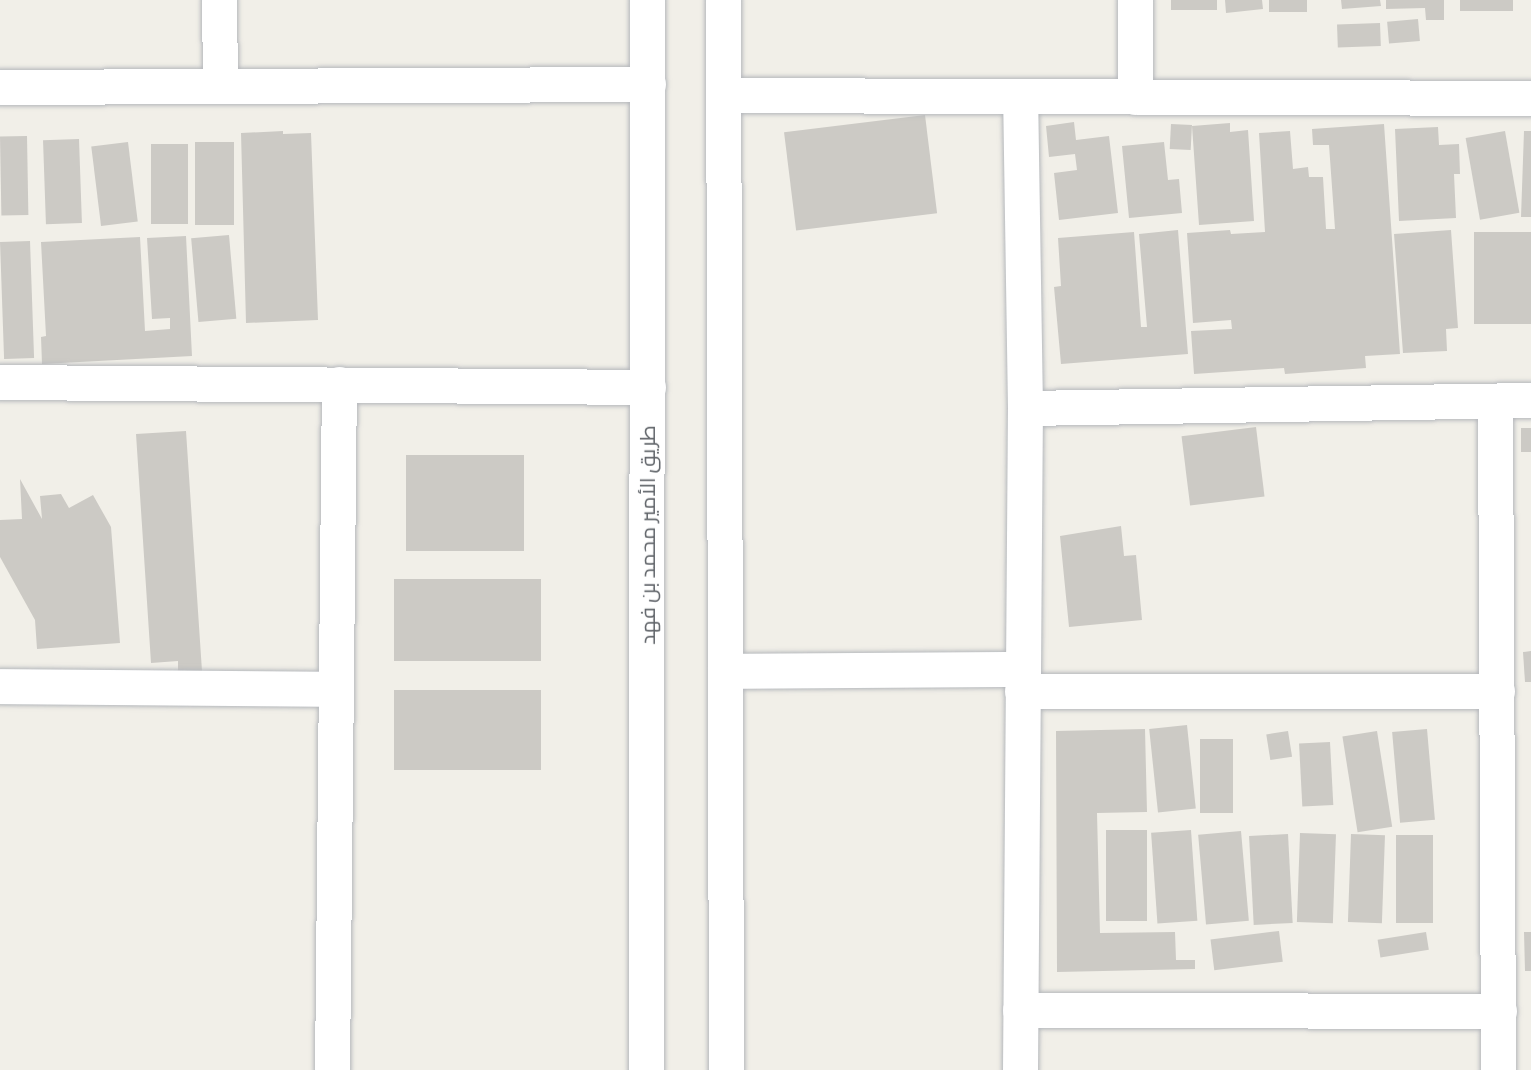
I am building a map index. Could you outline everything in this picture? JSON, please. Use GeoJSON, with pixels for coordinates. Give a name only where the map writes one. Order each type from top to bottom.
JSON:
{"type":"FeatureCollection","features":[{"type":"Feature","properties":{"kind":"street"},"geometry":{"type":"LineString","coordinates":[[219,0],[219,86]]}},
{"type":"Feature","properties":{"kind":"street","name":"طريق الأمير محمد بن فهد"},"geometry":{"type":"LineString","coordinates":[[646,1070],[647,0]]}},
{"type":"Feature","properties":{"kind":"street"},"geometry":{"type":"LineString","coordinates":[[723,0],[726,1070]]}},
{"type":"Feature","properties":{"kind":"street"},"geometry":{"type":"LineString","coordinates":[[1135,0],[1135,97]]}},
{"type":"Feature","properties":{"kind":"street"},"geometry":{"type":"LineString","coordinates":[[0,87],[648,84]]}},
{"type":"Feature","properties":{"kind":"street"},"geometry":{"type":"LineString","coordinates":[[724,95],[1531,98]]}},
{"type":"Feature","properties":{"kind":"street"},"geometry":{"type":"LineString","coordinates":[[1020,96],[1025,408],[1020,1070]]}},
{"type":"Feature","properties":{"kind":"street"},"geometry":{"type":"LineString","coordinates":[[0,382],[648,387]]}},
{"type":"Feature","properties":{"kind":"street"},"geometry":{"type":"LineString","coordinates":[[332,1070],[339,384]]}},
{"type":"Feature","properties":{"kind":"street"},"geometry":{"type":"LineString","coordinates":[[1025,408],[1531,400]]}},
{"type":"Feature","properties":{"kind":"street"},"geometry":{"type":"LineString","coordinates":[[1495,401],[1498,1070]]}},
{"type":"Feature","properties":{"kind":"street"},"geometry":{"type":"LineString","coordinates":[[725,671],[1497,691]]}},
{"type":"Feature","properties":{"kind":"street"},"geometry":{"type":"LineString","coordinates":[[0,686],[336,689]]}},
{"type":"Feature","properties":{"kind":"street"},"geometry":{"type":"LineString","coordinates":[[1020,1010],[1499,1011]]}},
{"type":"Feature","properties":{"kind":"building"},"geometry":{"type":"Polygon","coordinates":[[[1171,0],[1217,0],[1217,10],[1171,10],[1171,0]]]}},
{"type":"Feature","properties":{"kind":"building"},"geometry":{"type":"Polygon","coordinates":[[[1225,0],[1262,0],[1263,9],[1226,13],[1225,0]]]}},
{"type":"Feature","properties":{"kind":"building"},"geometry":{"type":"Polygon","coordinates":[[[1269,0],[1307,0],[1307,12],[1269,12],[1269,0]]]}},
{"type":"Feature","properties":{"kind":"building"},"geometry":{"type":"Polygon","coordinates":[[[1341,0],[1380,0],[1381,6],[1342,9],[1341,0]]]}},
{"type":"Feature","properties":{"kind":"building"},"geometry":{"type":"Polygon","coordinates":[[[1386,0],[1444,0],[1444,20],[1426,20],[1425,8],[1386,9],[1386,0]]]}},
{"type":"Feature","properties":{"kind":"building"},"geometry":{"type":"Polygon","coordinates":[[[1460,0],[1513,0],[1513,11],[1460,11],[1460,0]]]}},
{"type":"Feature","properties":{"kind":"building"},"geometry":{"type":"Polygon","coordinates":[[[1418,19],[1420,41],[1389,44],[1387,22],[1418,19]]]}},
{"type":"Feature","properties":{"kind":"building"},"geometry":{"type":"Polygon","coordinates":[[[1380,23],[1381,46],[1338,47],[1337,25],[1380,23]]]}},
{"type":"Feature","properties":{"kind":"building"},"geometry":{"type":"Polygon","coordinates":[[[925,115],[937,213],[796,231],[784,132],[925,115]]]}},
{"type":"Feature","properties":{"kind":"building"},"geometry":{"type":"Polygon","coordinates":[[[1074,122],[1076,140],[1109,136],[1118,213],[1059,220],[1054,173],[1077,170],[1075,154],[1049,157],[1046,126],[1074,122]]]}},
{"type":"Feature","properties":{"kind":"building"},"geometry":{"type":"Polygon","coordinates":[[[1230,123],[1230,132],[1248,130],[1254,221],[1199,225],[1192,126],[1230,123]]]}},
{"type":"Feature","properties":{"kind":"building"},"geometry":{"type":"Polygon","coordinates":[[[1171,124],[1192,125],[1191,150],[1170,149],[1171,124]]]}},
{"type":"Feature","properties":{"kind":"building"},"geometry":{"type":"Polygon","coordinates":[[[1384,124],[1400,354],[1365,356],[1366,368],[1285,374],[1284,368],[1194,374],[1191,331],[1232,329],[1231,320],[1193,323],[1187,233],[1230,230],[1231,234],[1265,232],[1259,133],[1290,131],[1293,169],[1308,167],[1309,177],[1323,177],[1326,229],[1335,229],[1329,145],[1313,145],[1312,129],[1384,124]]]}},
{"type":"Feature","properties":{"kind":"building"},"geometry":{"type":"Polygon","coordinates":[[[1438,127],[1439,145],[1459,144],[1460,174],[1454,174],[1456,218],[1399,221],[1395,129],[1438,127]]]}},
{"type":"Feature","properties":{"kind":"building"},"geometry":{"type":"Polygon","coordinates":[[[283,131],[283,134],[311,133],[318,320],[246,323],[241,133],[283,131]]]}},
{"type":"Feature","properties":{"kind":"building"},"geometry":{"type":"Polygon","coordinates":[[[1505,131],[1519,213],[1480,220],[1466,138],[1505,131]]]}},
{"type":"Feature","properties":{"kind":"building"},"geometry":{"type":"Polygon","coordinates":[[[1524,131],[1531,131],[1531,217],[1521,217],[1524,131]]]}},
{"type":"Feature","properties":{"kind":"building"},"geometry":{"type":"Polygon","coordinates":[[[0,136],[27,136],[28,215],[1,215],[0,136]]]}},
{"type":"Feature","properties":{"kind":"building"},"geometry":{"type":"Polygon","coordinates":[[[79,139],[82,223],[46,224],[43,140],[79,139]]]}},
{"type":"Feature","properties":{"kind":"building"},"geometry":{"type":"Polygon","coordinates":[[[128,142],[138,221],[101,226],[91,147],[128,142]]]}},
{"type":"Feature","properties":{"kind":"building"},"geometry":{"type":"Polygon","coordinates":[[[195,142],[234,142],[234,225],[195,225],[195,142]]]}},
{"type":"Feature","properties":{"kind":"building"},"geometry":{"type":"Polygon","coordinates":[[[1164,142],[1168,180],[1179,179],[1182,213],[1129,218],[1122,146],[1164,142]]]}},
{"type":"Feature","properties":{"kind":"building"},"geometry":{"type":"Polygon","coordinates":[[[151,144],[188,144],[188,224],[151,224],[151,144]]]}},
{"type":"Feature","properties":{"kind":"building"},"geometry":{"type":"Polygon","coordinates":[[[1178,230],[1188,354],[1061,364],[1054,287],[1061,286],[1058,238],[1134,232],[1141,327],[1147,327],[1139,234],[1178,230]]]}},
{"type":"Feature","properties":{"kind":"building"},"geometry":{"type":"Polygon","coordinates":[[[1451,230],[1458,328],[1446,329],[1447,351],[1403,353],[1394,234],[1451,230]]]}},
{"type":"Feature","properties":{"kind":"building"},"geometry":{"type":"Polygon","coordinates":[[[1474,232],[1531,232],[1531,324],[1474,324],[1474,232]]]}},
{"type":"Feature","properties":{"kind":"building"},"geometry":{"type":"Polygon","coordinates":[[[229,235],[236,319],[198,322],[191,238],[229,235]]]}},
{"type":"Feature","properties":{"kind":"building"},"geometry":{"type":"Polygon","coordinates":[[[186,236],[192,356],[42,364],[41,337],[46,336],[41,242],[140,237],[145,331],[170,329],[170,318],[152,319],[147,238],[186,236]]]}},
{"type":"Feature","properties":{"kind":"building"},"geometry":{"type":"Polygon","coordinates":[[[30,241],[34,358],[4,359],[0,242],[30,241]]]}},
{"type":"Feature","properties":{"kind":"building"},"geometry":{"type":"Polygon","coordinates":[[[1256,427],[1265,496],[1190,506],[1182,436],[1256,427]]]}},
{"type":"Feature","properties":{"kind":"building"},"geometry":{"type":"Polygon","coordinates":[[[1521,428],[1531,428],[1531,452],[1521,452],[1521,428]]]}},
{"type":"Feature","properties":{"kind":"building"},"geometry":{"type":"Polygon","coordinates":[[[186,431],[202,671],[178,672],[178,661],[151,663],[136,434],[186,431]]]}},
{"type":"Feature","properties":{"kind":"building"},"geometry":{"type":"Polygon","coordinates":[[[406,455],[524,455],[524,551],[406,551],[406,455]]]}},
{"type":"Feature","properties":{"kind":"building"},"geometry":{"type":"Polygon","coordinates":[[[20,479],[42,519],[40,496],[61,494],[69,508],[93,495],[111,527],[120,643],[37,649],[35,620],[0,557],[0,520],[22,519],[20,479]]]}},
{"type":"Feature","properties":{"kind":"building"},"geometry":{"type":"Polygon","coordinates":[[[1121,526],[1124,556],[1136,555],[1142,620],[1069,627],[1060,536],[1121,526]]]}},
{"type":"Feature","properties":{"kind":"building"},"geometry":{"type":"Polygon","coordinates":[[[394,579],[541,579],[541,661],[394,661],[394,579]]]}},
{"type":"Feature","properties":{"kind":"building"},"geometry":{"type":"Polygon","coordinates":[[[1531,651],[1531,682],[1525,682],[1523,652],[1531,651]]]}},
{"type":"Feature","properties":{"kind":"building"},"geometry":{"type":"Polygon","coordinates":[[[394,690],[541,690],[541,770],[394,770],[394,690]]]}},
{"type":"Feature","properties":{"kind":"building"},"geometry":{"type":"Polygon","coordinates":[[[1187,725],[1196,809],[1158,813],[1149,729],[1187,725]]]}},
{"type":"Feature","properties":{"kind":"building"},"geometry":{"type":"Polygon","coordinates":[[[1145,729],[1147,812],[1097,813],[1100,933],[1175,932],[1176,960],[1195,960],[1195,969],[1057,972],[1056,731],[1145,729]]]}},
{"type":"Feature","properties":{"kind":"building"},"geometry":{"type":"Polygon","coordinates":[[[1427,729],[1435,820],[1400,823],[1392,732],[1427,729]]]}},
{"type":"Feature","properties":{"kind":"building"},"geometry":{"type":"Polygon","coordinates":[[[1288,731],[1292,757],[1270,760],[1266,734],[1288,731]]]}},
{"type":"Feature","properties":{"kind":"building"},"geometry":{"type":"Polygon","coordinates":[[[1377,731],[1392,827],[1358,832],[1342,736],[1377,731]]]}},
{"type":"Feature","properties":{"kind":"building"},"geometry":{"type":"Polygon","coordinates":[[[1200,739],[1233,739],[1233,813],[1200,813],[1200,739]]]}},
{"type":"Feature","properties":{"kind":"building"},"geometry":{"type":"Polygon","coordinates":[[[1330,742],[1333,805],[1302,807],[1299,744],[1330,742]]]}},
{"type":"Feature","properties":{"kind":"building"},"geometry":{"type":"Polygon","coordinates":[[[1106,830],[1147,830],[1147,921],[1106,921],[1106,830]]]}},
{"type":"Feature","properties":{"kind":"building"},"geometry":{"type":"Polygon","coordinates":[[[1191,830],[1197,921],[1157,924],[1151,833],[1191,830]]]}},
{"type":"Feature","properties":{"kind":"building"},"geometry":{"type":"Polygon","coordinates":[[[1241,831],[1249,921],[1206,924],[1198,835],[1241,831]]]}},
{"type":"Feature","properties":{"kind":"building"},"geometry":{"type":"Polygon","coordinates":[[[1300,833],[1336,834],[1333,923],[1297,922],[1300,833]]]}},
{"type":"Feature","properties":{"kind":"building"},"geometry":{"type":"Polygon","coordinates":[[[1288,834],[1293,923],[1254,925],[1249,836],[1288,834]]]}},
{"type":"Feature","properties":{"kind":"building"},"geometry":{"type":"Polygon","coordinates":[[[1351,834],[1385,835],[1382,923],[1348,922],[1351,834]]]}},
{"type":"Feature","properties":{"kind":"building"},"geometry":{"type":"Polygon","coordinates":[[[1396,835],[1433,835],[1433,923],[1396,923],[1396,835]]]}},
{"type":"Feature","properties":{"kind":"building"},"geometry":{"type":"Polygon","coordinates":[[[1279,931],[1283,962],[1214,970],[1211,939],[1279,931]]]}},
{"type":"Feature","properties":{"kind":"building"},"geometry":{"type":"Polygon","coordinates":[[[1426,932],[1429,950],[1380,957],[1378,940],[1426,932]]]}},
{"type":"Feature","properties":{"kind":"building"},"geometry":{"type":"Polygon","coordinates":[[[1524,932],[1531,932],[1531,971],[1525,971],[1524,932]]]}}]}
